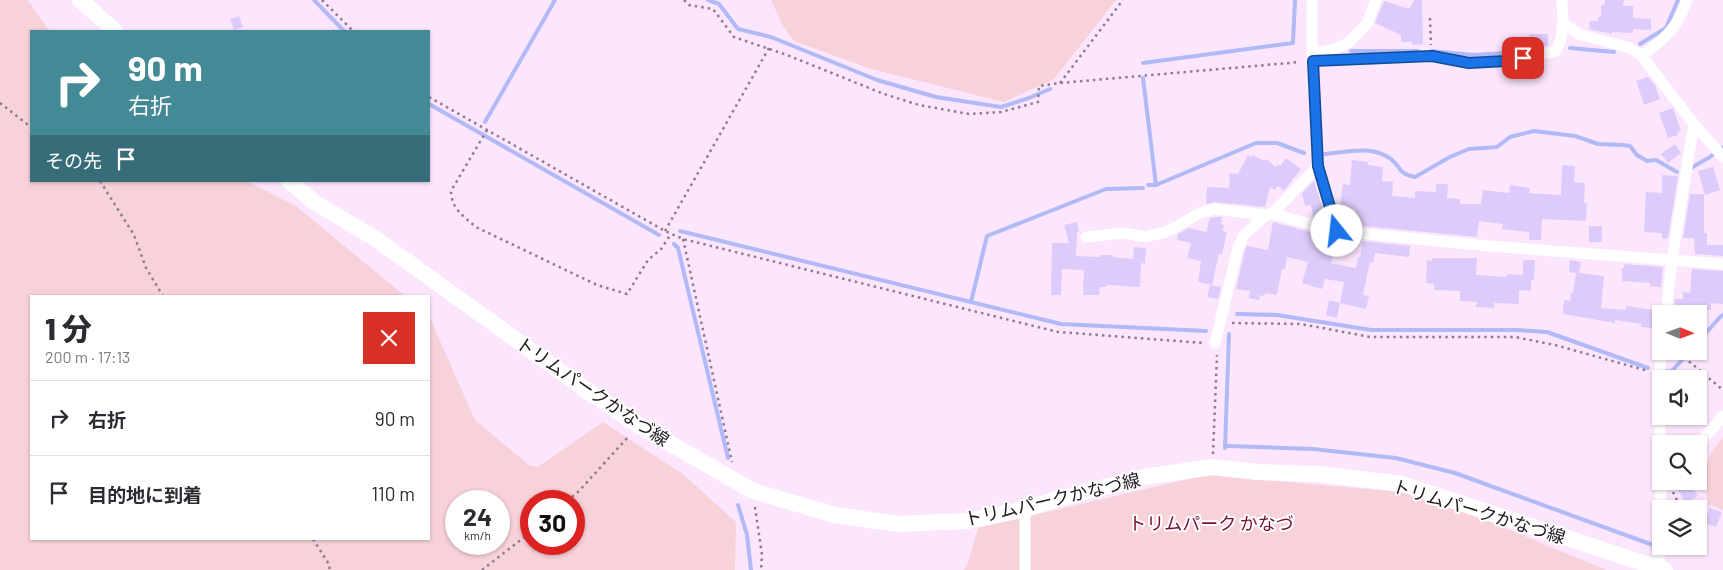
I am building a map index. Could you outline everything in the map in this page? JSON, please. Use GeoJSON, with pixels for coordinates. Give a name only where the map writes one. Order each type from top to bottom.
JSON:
{"type":"FeatureCollection","features":[{"type":"Feature","properties":{"kind":"main road"},"geometry":{"type":"LineString","coordinates":[[80,0],[114,30]]}},
{"type":"Feature","properties":{"kind":"main road","name":"トリムパークかなづ線"},"geometry":{"type":"LineString","coordinates":[[291,182],[314,202],[376,239],[586,390],[638,425],[753,491],[835,515],[898,524],[968,521],[1025,509],[1144,477],[1212,467],[1257,472],[1318,474],[1402,484],[1661,569]]}},
{"type":"Feature","properties":{"kind":"street"},"geometry":{"type":"LineString","coordinates":[[1312,0],[1312,58],[1318,166],[1337,231]]}},
{"type":"Feature","properties":{"kind":"street"},"geometry":{"type":"LineString","coordinates":[[1312,58],[1348,44],[1367,24],[1376,0]]}},
{"type":"Feature","properties":{"kind":"street"},"geometry":{"type":"LineString","coordinates":[[1312,58],[1432,56],[1469,63],[1506,61],[1556,51],[1561,39],[1563,23],[1562,0]]}},
{"type":"Feature","properties":{"kind":"street"},"geometry":{"type":"LineString","coordinates":[[1642,56],[1667,37],[1683,12],[1687,0]]}},
{"type":"Feature","properties":{"kind":"street"},"geometry":{"type":"LineString","coordinates":[[1563,23],[1578,34],[1630,48],[1642,56],[1694,124],[1723,157]]}},
{"type":"Feature","properties":{"kind":"street"},"geometry":{"type":"LineString","coordinates":[[1667,305],[1672,259],[1694,124]]}},
{"type":"Feature","properties":{"kind":"street"},"geometry":{"type":"LineString","coordinates":[[1216,347],[1238,248],[1244,235],[1269,214],[1318,166]]}},
{"type":"Feature","properties":{"kind":"street"},"geometry":{"type":"LineString","coordinates":[[1086,237],[1123,233],[1146,236],[1169,231],[1200,213],[1214,209],[1269,214],[1337,231],[1489,246],[1723,264]]}},
{"type":"Feature","properties":{"kind":"street"},"geometry":{"type":"LineString","coordinates":[[1707,435],[1723,416]]}},
{"type":"Feature","properties":{"kind":"street"},"geometry":{"type":"LineString","coordinates":[[1660,425],[1661,569]]}},
{"type":"Feature","properties":{"kind":"street"},"geometry":{"type":"LineString","coordinates":[[1025,509],[1026,570]]}},
{"type":"Feature","properties":{"kind":"path"},"geometry":{"type":"LineString","coordinates":[[322,0],[352,30]]}},
{"type":"Feature","properties":{"kind":"path"},"geometry":{"type":"LineString","coordinates":[[684,0],[689,5],[713,9],[734,37],[769,48],[884,94],[919,105],[969,114],[1001,112],[1038,102],[1039,86],[1312,58]]}},
{"type":"Feature","properties":{"kind":"path"},"geometry":{"type":"LineString","coordinates":[[1060,83],[1123,0]]}},
{"type":"Feature","properties":{"kind":"path"},"geometry":{"type":"LineString","coordinates":[[1430,18],[1432,56]]}},
{"type":"Feature","properties":{"kind":"path"},"geometry":{"type":"LineString","coordinates":[[665,232],[769,48]]}},
{"type":"Feature","properties":{"kind":"path"},"geometry":{"type":"LineString","coordinates":[[430,98],[665,232],[683,239],[1058,332],[1216,347],[1212,467]]}},
{"type":"Feature","properties":{"kind":"path"},"geometry":{"type":"LineString","coordinates":[[0,103],[30,126]]}},
{"type":"Feature","properties":{"kind":"path"},"geometry":{"type":"LineString","coordinates":[[487,130],[451,191],[451,201],[460,213],[476,227],[597,286],[627,294],[648,260],[661,249],[671,234]]}},
{"type":"Feature","properties":{"kind":"path"},"geometry":{"type":"LineString","coordinates":[[101,182],[134,235],[146,268],[162,295]]}},
{"type":"Feature","properties":{"kind":"path"},"geometry":{"type":"LineString","coordinates":[[683,239],[736,480]]}},
{"type":"Feature","properties":{"kind":"path"},"geometry":{"type":"LineString","coordinates":[[1229,323],[1301,324],[1370,337],[1515,337],[1555,345],[1652,373]]}},
{"type":"Feature","properties":{"kind":"path"},"geometry":{"type":"LineString","coordinates":[[1687,360],[1723,390]]}},
{"type":"Feature","properties":{"kind":"path"},"geometry":{"type":"LineString","coordinates":[[580,490],[638,425]]}},
{"type":"Feature","properties":{"kind":"path"},"geometry":{"type":"LineString","coordinates":[[753,491],[762,555],[761,570]]}},
{"type":"Feature","properties":{"kind":"path"},"geometry":{"type":"LineString","coordinates":[[314,540],[330,566],[329,570]]}},
{"type":"Feature","properties":{"kind":"path"},"geometry":{"type":"LineString","coordinates":[[482,570],[520,541]]}},
{"type":"Feature","properties":{"kind":"green space"},"geometry":{"type":"Polygon","coordinates":[[[0,0],[28,0],[48,30],[30,30],[30,182],[249,182],[297,207],[404,295],[30,295],[30,540],[430,540],[430,318],[475,420],[529,465],[538,467],[603,422],[684,475],[736,522],[735,570],[0,570],[0,0]]]}},
{"type":"Feature","properties":{"kind":"green space"},"geometry":{"type":"Polygon","coordinates":[[[771,0],[1116,0],[1054,79],[1004,102],[871,69],[794,41],[782,24],[771,0]]]}},
{"type":"Feature","properties":{"kind":"green space"},"geometry":{"type":"Polygon","coordinates":[[[1723,437],[1723,510],[1708,504],[1706,490],[1707,465],[1716,446],[1723,437]]]}},
{"type":"Feature","properties":{"kind":"green space","name":"トリムパーク かなづ"},"geometry":{"type":"Polygon","coordinates":[[[1206,475],[1403,492],[1443,502],[1606,570],[964,570],[968,563],[978,528],[1206,475]]]}},
{"type":"Feature","properties":{"kind":"building"},"geometry":{"type":"Polygon","coordinates":[[[1414,0],[1422,0],[1423,44],[1412,45],[1412,42],[1401,42],[1401,35],[1375,23],[1384,1],[1409,9],[1414,0]]]}},
{"type":"Feature","properties":{"kind":"building"},"geometry":{"type":"Polygon","coordinates":[[[1605,0],[1624,0],[1623,6],[1633,6],[1633,18],[1651,19],[1651,30],[1633,29],[1633,32],[1630,33],[1612,32],[1612,34],[1589,29],[1590,21],[1598,21],[1598,17],[1601,17],[1601,5],[1604,5],[1605,0]]]}},
{"type":"Feature","properties":{"kind":"building"},"geometry":{"type":"Polygon","coordinates":[[[239,16],[243,27],[234,30],[230,19],[239,16]]]}},
{"type":"Feature","properties":{"kind":"building"},"geometry":{"type":"Polygon","coordinates":[[[1529,34],[1548,34],[1548,45],[1530,49],[1529,34]]]}},
{"type":"Feature","properties":{"kind":"building"},"geometry":{"type":"Polygon","coordinates":[[[1648,77],[1655,85],[1660,99],[1644,105],[1636,81],[1648,77]]]}},
{"type":"Feature","properties":{"kind":"building"},"geometry":{"type":"Polygon","coordinates":[[[1673,108],[1681,131],[1677,132],[1678,135],[1668,138],[1659,113],[1673,108]]]}},
{"type":"Feature","properties":{"kind":"building"},"geometry":{"type":"Polygon","coordinates":[[[1675,144],[1681,153],[1668,163],[1661,154],[1675,144]]]}},
{"type":"Feature","properties":{"kind":"building"},"geometry":{"type":"Polygon","coordinates":[[[1248,155],[1252,157],[1253,155],[1264,161],[1266,159],[1276,167],[1278,164],[1280,166],[1286,158],[1301,169],[1284,191],[1278,186],[1275,190],[1270,187],[1265,207],[1215,202],[1206,204],[1207,187],[1229,188],[1230,173],[1238,174],[1248,155]]]}},
{"type":"Feature","properties":{"kind":"building"},"geometry":{"type":"Polygon","coordinates":[[[1352,160],[1368,162],[1368,165],[1383,167],[1382,181],[1393,182],[1392,196],[1415,198],[1415,191],[1436,192],[1436,184],[1448,184],[1447,198],[1460,199],[1460,204],[1481,204],[1483,190],[1509,193],[1510,185],[1530,188],[1529,193],[1561,195],[1562,165],[1575,166],[1574,182],[1585,183],[1584,203],[1587,203],[1586,221],[1542,219],[1541,240],[1529,240],[1529,232],[1502,229],[1503,224],[1479,221],[1477,237],[1353,225],[1355,209],[1340,207],[1343,184],[1350,185],[1352,160]]]}},
{"type":"Feature","properties":{"kind":"building"},"geometry":{"type":"Polygon","coordinates":[[[1713,167],[1720,190],[1705,195],[1698,171],[1713,167]]]}},
{"type":"Feature","properties":{"kind":"building"},"geometry":{"type":"Polygon","coordinates":[[[1662,175],[1678,176],[1668,238],[1662,238],[1662,233],[1644,232],[1646,192],[1662,193],[1662,175]]]}},
{"type":"Feature","properties":{"kind":"building"},"geometry":{"type":"Polygon","coordinates":[[[1314,181],[1325,216],[1324,220],[1313,217],[1311,205],[1305,206],[1302,193],[1314,181]]]}},
{"type":"Feature","properties":{"kind":"building"},"geometry":{"type":"Polygon","coordinates":[[[1690,194],[1704,194],[1704,233],[1707,233],[1707,245],[1723,245],[1723,256],[1695,254],[1694,238],[1683,238],[1690,194]]]}},
{"type":"Feature","properties":{"kind":"building"},"geometry":{"type":"Polygon","coordinates":[[[1222,217],[1223,231],[1227,232],[1222,254],[1219,254],[1212,285],[1198,282],[1201,261],[1187,258],[1191,243],[1177,240],[1178,234],[1189,228],[1206,232],[1210,218],[1222,217]]]}},
{"type":"Feature","properties":{"kind":"building"},"geometry":{"type":"Polygon","coordinates":[[[1077,222],[1079,232],[1077,233],[1076,256],[1100,257],[1100,255],[1113,255],[1113,257],[1133,259],[1134,247],[1146,248],[1145,264],[1141,263],[1140,287],[1106,285],[1106,287],[1100,287],[1099,295],[1083,295],[1084,270],[1062,269],[1061,295],[1051,295],[1052,243],[1069,243],[1064,225],[1077,222]]]}},
{"type":"Feature","properties":{"kind":"building"},"geometry":{"type":"Polygon","coordinates":[[[1273,222],[1329,237],[1333,256],[1331,263],[1356,268],[1363,241],[1410,246],[1409,257],[1375,253],[1373,263],[1370,262],[1363,295],[1369,296],[1366,309],[1340,303],[1344,282],[1325,279],[1322,289],[1302,283],[1308,262],[1287,257],[1285,269],[1282,269],[1277,295],[1265,293],[1264,296],[1260,295],[1259,300],[1249,298],[1250,291],[1236,289],[1245,250],[1247,246],[1268,250],[1273,222]]]}},
{"type":"Feature","properties":{"kind":"building"},"geometry":{"type":"Polygon","coordinates":[[[1589,226],[1602,226],[1602,242],[1589,242],[1589,226]]]}},
{"type":"Feature","properties":{"kind":"building"},"geometry":{"type":"Polygon","coordinates":[[[1432,258],[1477,258],[1476,275],[1506,277],[1507,274],[1523,275],[1523,260],[1535,260],[1534,280],[1531,280],[1531,291],[1519,290],[1519,304],[1494,303],[1494,308],[1476,307],[1477,302],[1460,301],[1460,291],[1434,290],[1434,284],[1426,283],[1427,260],[1432,261],[1432,258]]]}},
{"type":"Feature","properties":{"kind":"building"},"geometry":{"type":"Polygon","coordinates":[[[1570,260],[1581,262],[1579,273],[1604,276],[1601,308],[1626,310],[1626,306],[1652,310],[1652,328],[1641,327],[1642,324],[1615,320],[1615,323],[1563,314],[1564,300],[1570,301],[1576,273],[1569,272],[1570,260]]]}},
{"type":"Feature","properties":{"kind":"building"},"geometry":{"type":"Polygon","coordinates":[[[1624,264],[1663,267],[1661,287],[1650,286],[1650,283],[1622,281],[1622,268],[1624,268],[1624,264]]]}},
{"type":"Feature","properties":{"kind":"building"},"geometry":{"type":"Polygon","coordinates":[[[1692,269],[1723,271],[1723,304],[1711,303],[1711,310],[1708,310],[1708,305],[1675,305],[1675,299],[1683,299],[1683,292],[1690,293],[1692,269]]]}},
{"type":"Feature","properties":{"kind":"building"},"geometry":{"type":"Polygon","coordinates":[[[1210,285],[1221,287],[1218,299],[1207,297],[1210,285]]]}},
{"type":"Feature","properties":{"kind":"building"},"geometry":{"type":"Polygon","coordinates":[[[1329,300],[1340,303],[1337,318],[1326,315],[1329,300]]]}},
{"type":"Feature","properties":{"kind":"building"},"geometry":{"type":"Polygon","coordinates":[[[1678,490],[1694,490],[1698,496],[1691,500],[1684,500],[1678,490]]]}},
{"type":"Feature","properties":{"kind":"building"},"geometry":{"type":"Polygon","coordinates":[[[1710,508],[1722,512],[1716,527],[1707,524],[1710,508]]]}},
{"type":"Feature","properties":{"kind":"waterway"},"geometry":{"type":"LineString","coordinates":[[314,0],[343,30]]}},
{"type":"Feature","properties":{"kind":"waterway"},"geometry":{"type":"LineString","coordinates":[[485,122],[555,0]]}},
{"type":"Feature","properties":{"kind":"waterway"},"geometry":{"type":"LineString","coordinates":[[708,0],[719,4],[738,29],[771,37],[877,80],[936,97],[1001,107],[1050,89]]}},
{"type":"Feature","properties":{"kind":"waterway"},"geometry":{"type":"LineString","coordinates":[[1143,63],[1293,43],[1295,0]]}},
{"type":"Feature","properties":{"kind":"waterway"},"geometry":{"type":"LineString","coordinates":[[1640,44],[1666,28],[1678,0]]}},
{"type":"Feature","properties":{"kind":"waterway"},"geometry":{"type":"LineString","coordinates":[[1570,48],[1614,52]]}},
{"type":"Feature","properties":{"kind":"waterway"},"geometry":{"type":"LineString","coordinates":[[1351,51],[1418,51]]}},
{"type":"Feature","properties":{"kind":"waterway"},"geometry":{"type":"LineString","coordinates":[[1432,51],[1473,55],[1527,52]]}},
{"type":"Feature","properties":{"kind":"waterway"},"geometry":{"type":"LineString","coordinates":[[1143,78],[1156,185],[1148,185]]}},
{"type":"Feature","properties":{"kind":"waterway"},"geometry":{"type":"LineString","coordinates":[[430,105],[659,235]]}},
{"type":"Feature","properties":{"kind":"waterway"},"geometry":{"type":"LineString","coordinates":[[1325,154],[1359,150],[1376,152],[1395,162],[1405,174],[1415,177],[1450,157],[1469,149],[1497,147],[1510,137],[1534,131],[1575,136],[1598,144],[1630,146],[1637,155],[1647,161],[1656,160],[1677,172]]}},
{"type":"Feature","properties":{"kind":"waterway"},"geometry":{"type":"LineString","coordinates":[[1156,185],[1256,143],[1277,143],[1304,153]]}},
{"type":"Feature","properties":{"kind":"waterway"},"geometry":{"type":"LineString","coordinates":[[1691,168],[1723,147]]}},
{"type":"Feature","properties":{"kind":"waterway"},"geometry":{"type":"LineString","coordinates":[[971,302],[987,236],[1106,189],[1143,188]]}},
{"type":"Feature","properties":{"kind":"waterway"},"geometry":{"type":"LineString","coordinates":[[680,231],[1061,324],[1206,331]]}},
{"type":"Feature","properties":{"kind":"waterway"},"geometry":{"type":"LineString","coordinates":[[674,244],[678,248],[728,458]]}},
{"type":"Feature","properties":{"kind":"waterway"},"geometry":{"type":"LineString","coordinates":[[1237,314],[1277,315],[1371,330],[1517,330],[1547,332],[1648,368]]}},
{"type":"Feature","properties":{"kind":"waterway"},"geometry":{"type":"LineString","coordinates":[[1708,331],[1723,315]]}},
{"type":"Feature","properties":{"kind":"waterway"},"geometry":{"type":"LineString","coordinates":[[1225,448],[1229,334]]}},
{"type":"Feature","properties":{"kind":"waterway"},"geometry":{"type":"LineString","coordinates":[[1673,370],[1682,360]]}},
{"type":"Feature","properties":{"kind":"waterway"},"geometry":{"type":"LineString","coordinates":[[1228,446],[1313,449],[1396,458],[1455,473],[1652,545]]}},
{"type":"Feature","properties":{"kind":"waterway"},"geometry":{"type":"LineString","coordinates":[[738,505],[747,535],[751,570]]}},
{"type":"Feature","properties":{"kind":"route"},"geometry":{"type":"LineString","coordinates":[[1337,231],[1318,166],[1313,61],[1432,56],[1469,63],[1523,58]]}}]}
